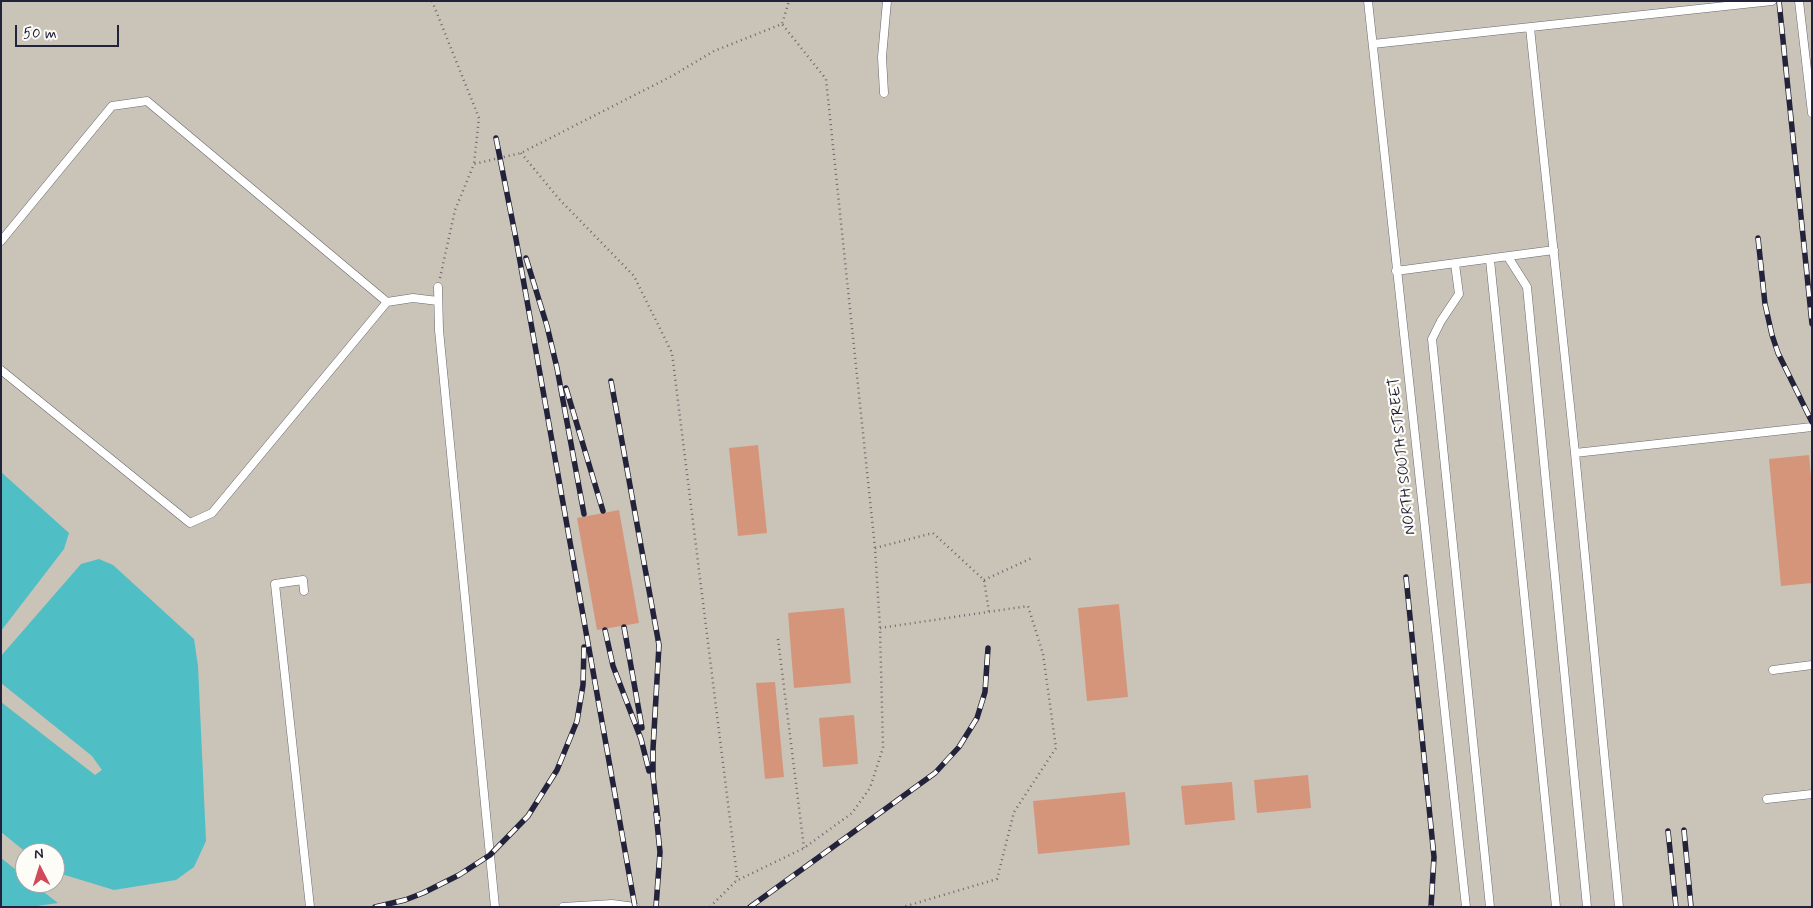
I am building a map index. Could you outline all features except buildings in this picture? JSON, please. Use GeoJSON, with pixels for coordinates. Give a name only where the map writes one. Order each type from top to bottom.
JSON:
{"type":"FeatureCollection","features":[{"type":"Feature","properties":{"kind":"lane"},"geometry":{"type":"LineString","coordinates":[[884,93],[882,57],[887,1]]}},
{"type":"Feature","properties":{"kind":"lane","name":"NORTH SOUTH STREET"},"geometry":{"type":"LineString","coordinates":[[1368,1],[1466,907]]}},
{"type":"Feature","properties":{"kind":"lane"},"geometry":{"type":"LineString","coordinates":[[1372,44],[1772,1]]}},
{"type":"Feature","properties":{"kind":"lane"},"geometry":{"type":"LineString","coordinates":[[1799,1],[1812,113]]}},
{"type":"Feature","properties":{"kind":"lane"},"geometry":{"type":"LineString","coordinates":[[1530,28],[1575,453],[1619,907]]}},
{"type":"Feature","properties":{"kind":"lane"},"geometry":{"type":"LineString","coordinates":[[1,241],[112,106],[147,101],[387,302]]}},
{"type":"Feature","properties":{"kind":"lane"},"geometry":{"type":"LineString","coordinates":[[1396,271],[1554,250]]}},
{"type":"Feature","properties":{"kind":"lane"},"geometry":{"type":"LineString","coordinates":[[1508,257],[1527,287],[1587,907]]}},
{"type":"Feature","properties":{"kind":"lane"},"geometry":{"type":"LineString","coordinates":[[1490,260],[1556,907]]}},
{"type":"Feature","properties":{"kind":"lane"},"geometry":{"type":"LineString","coordinates":[[1456,264],[1459,294],[1441,321],[1432,339],[1490,907]]}},
{"type":"Feature","properties":{"kind":"lane"},"geometry":{"type":"LineString","coordinates":[[438,286],[439,330],[495,907]]}},
{"type":"Feature","properties":{"kind":"lane"},"geometry":{"type":"LineString","coordinates":[[1,370],[190,522],[212,513],[387,302],[413,298],[438,301]]}},
{"type":"Feature","properties":{"kind":"lane"},"geometry":{"type":"LineString","coordinates":[[1575,453],[1812,426]]}},
{"type":"Feature","properties":{"kind":"lane"},"geometry":{"type":"LineString","coordinates":[[304,591],[303,580],[274,584],[310,907]]}},
{"type":"Feature","properties":{"kind":"lane"},"geometry":{"type":"LineString","coordinates":[[1773,670],[1812,665]]}},
{"type":"Feature","properties":{"kind":"lane"},"geometry":{"type":"LineString","coordinates":[[1767,799],[1812,794]]}},
{"type":"Feature","properties":{"kind":"lane"},"geometry":{"type":"LineString","coordinates":[[563,907],[612,904],[635,907]]}},
{"type":"Feature","properties":{"kind":"path"},"geometry":{"type":"LineString","coordinates":[[432,1],[479,118],[474,164],[455,210],[438,286]]}},
{"type":"Feature","properties":{"kind":"path"},"geometry":{"type":"LineString","coordinates":[[782,24],[789,1]]}},
{"type":"Feature","properties":{"kind":"path"},"geometry":{"type":"LineString","coordinates":[[474,164],[521,153],[672,76],[714,51],[782,24]]}},
{"type":"Feature","properties":{"kind":"path"},"geometry":{"type":"LineString","coordinates":[[710,907],[736,881],[804,848],[852,813],[870,788],[883,748],[880,628],[874,548],[826,79],[782,24]]}},
{"type":"Feature","properties":{"kind":"path"},"geometry":{"type":"LineString","coordinates":[[521,153],[559,199],[634,276],[672,353],[737,876],[736,881]]}},
{"type":"Feature","properties":{"kind":"path"},"geometry":{"type":"LineString","coordinates":[[874,548],[933,533],[984,580],[989,612]]}},
{"type":"Feature","properties":{"kind":"path"},"geometry":{"type":"LineString","coordinates":[[984,580],[1032,558]]}},
{"type":"Feature","properties":{"kind":"path"},"geometry":{"type":"LineString","coordinates":[[880,628],[1028,606],[1043,654],[1056,748],[1014,812],[997,879],[903,907]]}},
{"type":"Feature","properties":{"kind":"path"},"geometry":{"type":"LineString","coordinates":[[778,639],[804,848]]}},
{"type":"Feature","properties":{"kind":"shaded area"},"geometry":{"type":"Polygon","coordinates":[[[1,1],[1812,1],[1812,907],[1,907],[1,1]]]}},
{"type":"Feature","properties":{"kind":"water"},"geometry":{"type":"Polygon","coordinates":[[[1,472],[69,533],[64,549],[1,631],[1,472]]]}},
{"type":"Feature","properties":{"kind":"water"},"geometry":{"type":"Polygon","coordinates":[[[99,559],[113,565],[194,639],[198,666],[206,841],[194,867],[176,880],[114,890],[65,875],[65,843],[15,843],[1,832],[1,702],[95,775],[102,770],[92,756],[1,683],[1,656],[81,564],[99,559]]]}},
{"type":"Feature","properties":{"kind":"water"},"geometry":{"type":"Polygon","coordinates":[[[1,858],[15,869],[15,893],[45,893],[58,903],[30,907],[1,907],[1,858]]]}},
{"type":"Feature","properties":{"kind":"railway"},"geometry":{"type":"LineString","coordinates":[[1779,1],[1812,324]]}},
{"type":"Feature","properties":{"kind":"railway"},"geometry":{"type":"LineString","coordinates":[[496,138],[516,239],[635,907]]}},
{"type":"Feature","properties":{"kind":"railway"},"geometry":{"type":"LineString","coordinates":[[1758,238],[1765,304],[1772,335],[1778,353],[1812,422]]}},
{"type":"Feature","properties":{"kind":"railway"},"geometry":{"type":"LineString","coordinates":[[526,258],[547,326],[557,368],[584,514]]}},
{"type":"Feature","properties":{"kind":"railway"},"geometry":{"type":"LineString","coordinates":[[611,381],[659,645],[653,749],[653,776],[658,820]]}},
{"type":"Feature","properties":{"kind":"railway"},"geometry":{"type":"LineString","coordinates":[[566,388],[603,511]]}},
{"type":"Feature","properties":{"kind":"railway"},"geometry":{"type":"LineString","coordinates":[[1406,577],[1434,857],[1431,907]]}},
{"type":"Feature","properties":{"kind":"railway"},"geometry":{"type":"LineString","coordinates":[[624,627],[642,728]]}},
{"type":"Feature","properties":{"kind":"railway"},"geometry":{"type":"LineString","coordinates":[[605,630],[613,666],[641,739],[649,771]]}},
{"type":"Feature","properties":{"kind":"railway"},"geometry":{"type":"LineString","coordinates":[[375,907],[405,900],[459,875],[490,855],[528,816],[557,770],[577,721],[583,685],[584,647]]}},
{"type":"Feature","properties":{"kind":"railway"},"geometry":{"type":"LineString","coordinates":[[750,907],[935,773],[959,747],[977,718],[985,692],[988,648]]}},
{"type":"Feature","properties":{"kind":"railway"},"geometry":{"type":"LineString","coordinates":[[656,813],[660,852],[656,907]]}},
{"type":"Feature","properties":{"kind":"railway"},"geometry":{"type":"LineString","coordinates":[[1684,830],[1691,907]]}},
{"type":"Feature","properties":{"kind":"railway"},"geometry":{"type":"LineString","coordinates":[[1668,831],[1676,907]]}}]}
